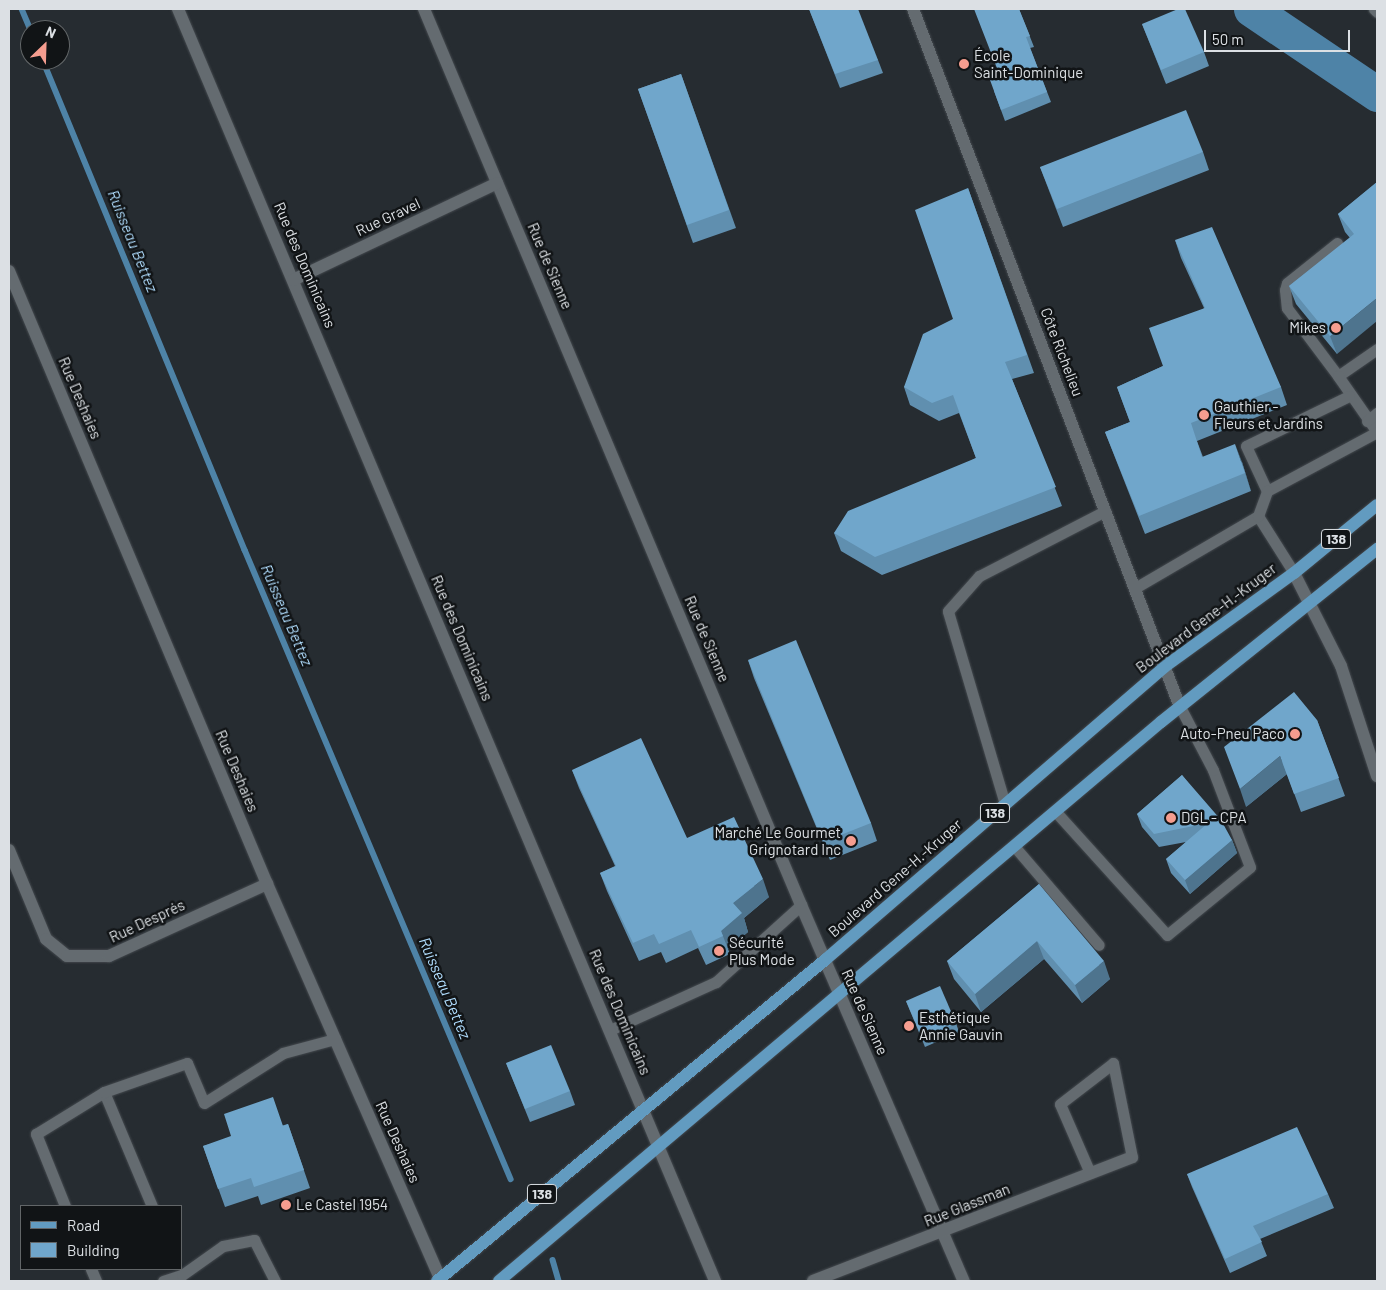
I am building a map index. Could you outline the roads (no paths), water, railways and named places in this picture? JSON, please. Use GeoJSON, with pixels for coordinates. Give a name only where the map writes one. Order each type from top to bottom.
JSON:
{"type":"FeatureCollection","features":[{"type":"Feature","properties":{"kind":"main road","name":"Boulevard Gene-H.-Kruger"},"geometry":{"type":"LineString","coordinates":[[440,1280],[825,960],[1164,667],[1294,573],[1377,504]]}},
{"type":"Feature","properties":{"kind":"main road","name":"138"},"geometry":{"type":"LineString","coordinates":[[499,1281],[1055,811],[1180,707],[1377,549]]}},
{"type":"Feature","properties":{"kind":"street","name":"Rue des Dominicains"},"geometry":{"type":"LineString","coordinates":[[178,9],[660,1145],[715,1281]]}},
{"type":"Feature","properties":{"kind":"street","name":"Rue de Sienne"},"geometry":{"type":"LineString","coordinates":[[424,9],[839,994],[964,1281]]}},
{"type":"Feature","properties":{"kind":"street","name":"Côte Richelieu"},"geometry":{"type":"LineString","coordinates":[[913,9],[1180,707]]}},
{"type":"Feature","properties":{"kind":"street","name":"Rue Gravel"},"geometry":{"type":"LineString","coordinates":[[293,280],[497,183]]}},
{"type":"Feature","properties":{"kind":"street","name":"Rue Deshaies"},"geometry":{"type":"LineString","coordinates":[[9,271],[267,884],[440,1280]]}},
{"type":"Feature","properties":{"kind":"street"},"geometry":{"type":"LineString","coordinates":[[1294,573],[1341,666],[1377,776]]}},
{"type":"Feature","properties":{"kind":"street","name":"Rue Després"},"geometry":{"type":"LineString","coordinates":[[9,850],[46,939],[67,956],[109,956],[267,884]]}},
{"type":"Feature","properties":{"kind":"street","name":"Rue Glassman"},"geometry":{"type":"LineString","coordinates":[[813,1281],[944,1232],[1132,1156]]}},
{"type":"Feature","properties":{"kind":"lane"},"geometry":{"type":"LineString","coordinates":[[1374,9],[1377,12]]}},
{"type":"Feature","properties":{"kind":"lane"},"geometry":{"type":"LineString","coordinates":[[1266,491],[1377,432],[1367,421],[1349,396],[1338,376],[1287,308],[1285,290],[1287,282],[1337,243]]}},
{"type":"Feature","properties":{"kind":"lane"},"geometry":{"type":"LineString","coordinates":[[1338,376],[1377,349]]}},
{"type":"Feature","properties":{"kind":"lane"},"geometry":{"type":"LineString","coordinates":[[1135,588],[1258,516],[1266,491],[1246,446],[1349,396]]}},
{"type":"Feature","properties":{"kind":"lane"},"geometry":{"type":"LineString","coordinates":[[1367,421],[1377,413]]}},
{"type":"Feature","properties":{"kind":"lane"},"geometry":{"type":"LineString","coordinates":[[1005,804],[948,611],[979,576],[1105,511]]}},
{"type":"Feature","properties":{"kind":"lane"},"geometry":{"type":"LineString","coordinates":[[1258,516],[1294,573]]}},
{"type":"Feature","properties":{"kind":"lane"},"geometry":{"type":"LineString","coordinates":[[1055,811],[1167,935],[1243,873],[1250,867],[1213,770],[1180,707]]}},
{"type":"Feature","properties":{"kind":"lane"},"geometry":{"type":"LineString","coordinates":[[1014,846],[1099,945]]}},
{"type":"Feature","properties":{"kind":"lane"},"geometry":{"type":"LineString","coordinates":[[610,1030],[716,982],[801,904]]}},
{"type":"Feature","properties":{"kind":"lane"},"geometry":{"type":"LineString","coordinates":[[65,1205],[36,1134],[104,1092],[187,1063],[204,1103],[284,1053],[335,1039]]}},
{"type":"Feature","properties":{"kind":"lane"},"geometry":{"type":"LineString","coordinates":[[1090,1173],[1060,1104],[1113,1063],[1132,1156]]}},
{"type":"Feature","properties":{"kind":"lane"},"geometry":{"type":"LineString","coordinates":[[104,1092],[152,1205]]}},
{"type":"Feature","properties":{"kind":"lane"},"geometry":{"type":"LineString","coordinates":[[163,1281],[182,1275],[223,1246],[254,1240],[275,1281]]}},
{"type":"Feature","properties":{"kind":"waterway","name":"Ruisseau Bettez"},"geometry":{"type":"LineString","coordinates":[[22,9],[27,20]]}},
{"type":"Feature","properties":{"kind":"waterway"},"geometry":{"type":"LineString","coordinates":[[1251,9],[1377,94]]}},
{"type":"Feature","properties":{"kind":"waterway","name":"Ruisseau Bettez"},"geometry":{"type":"LineString","coordinates":[[47,70],[245,550],[511,1179]]}},
{"type":"Feature","properties":{"kind":"waterway","name":"Ruisseau Bettez"},"geometry":{"type":"LineString","coordinates":[[553,1260],[559,1281]]}},
{"type":"Feature","properties":{"kind":"place","name":"École Saint-Dominique"},"geometry":{"type":"Point","coordinates":[964,64]}},
{"type":"Feature","properties":{"kind":"place","name":"Mikes"},"geometry":{"type":"Point","coordinates":[1336,328]}},
{"type":"Feature","properties":{"kind":"place","name":"Gauthier - Fleurs et Jardins"},"geometry":{"type":"Point","coordinates":[1204,415]}},
{"type":"Feature","properties":{"kind":"place","name":"Auto-Pneu Paco"},"geometry":{"type":"Point","coordinates":[1295,734]}},
{"type":"Feature","properties":{"kind":"place","name":"DGL - CPA"},"geometry":{"type":"Point","coordinates":[1171,818]}},
{"type":"Feature","properties":{"kind":"place","name":"Marché Le Gourmet Grignotard Inc"},"geometry":{"type":"Point","coordinates":[851,841]}},
{"type":"Feature","properties":{"kind":"place","name":"Sécurité Plus Mode"},"geometry":{"type":"Point","coordinates":[719,951]}},
{"type":"Feature","properties":{"kind":"place","name":"Esthétique Annie Gauvin"},"geometry":{"type":"Point","coordinates":[909,1026]}},
{"type":"Feature","properties":{"kind":"place","name":"Le Castel 1954"},"geometry":{"type":"Point","coordinates":[286,1205]}}]}
